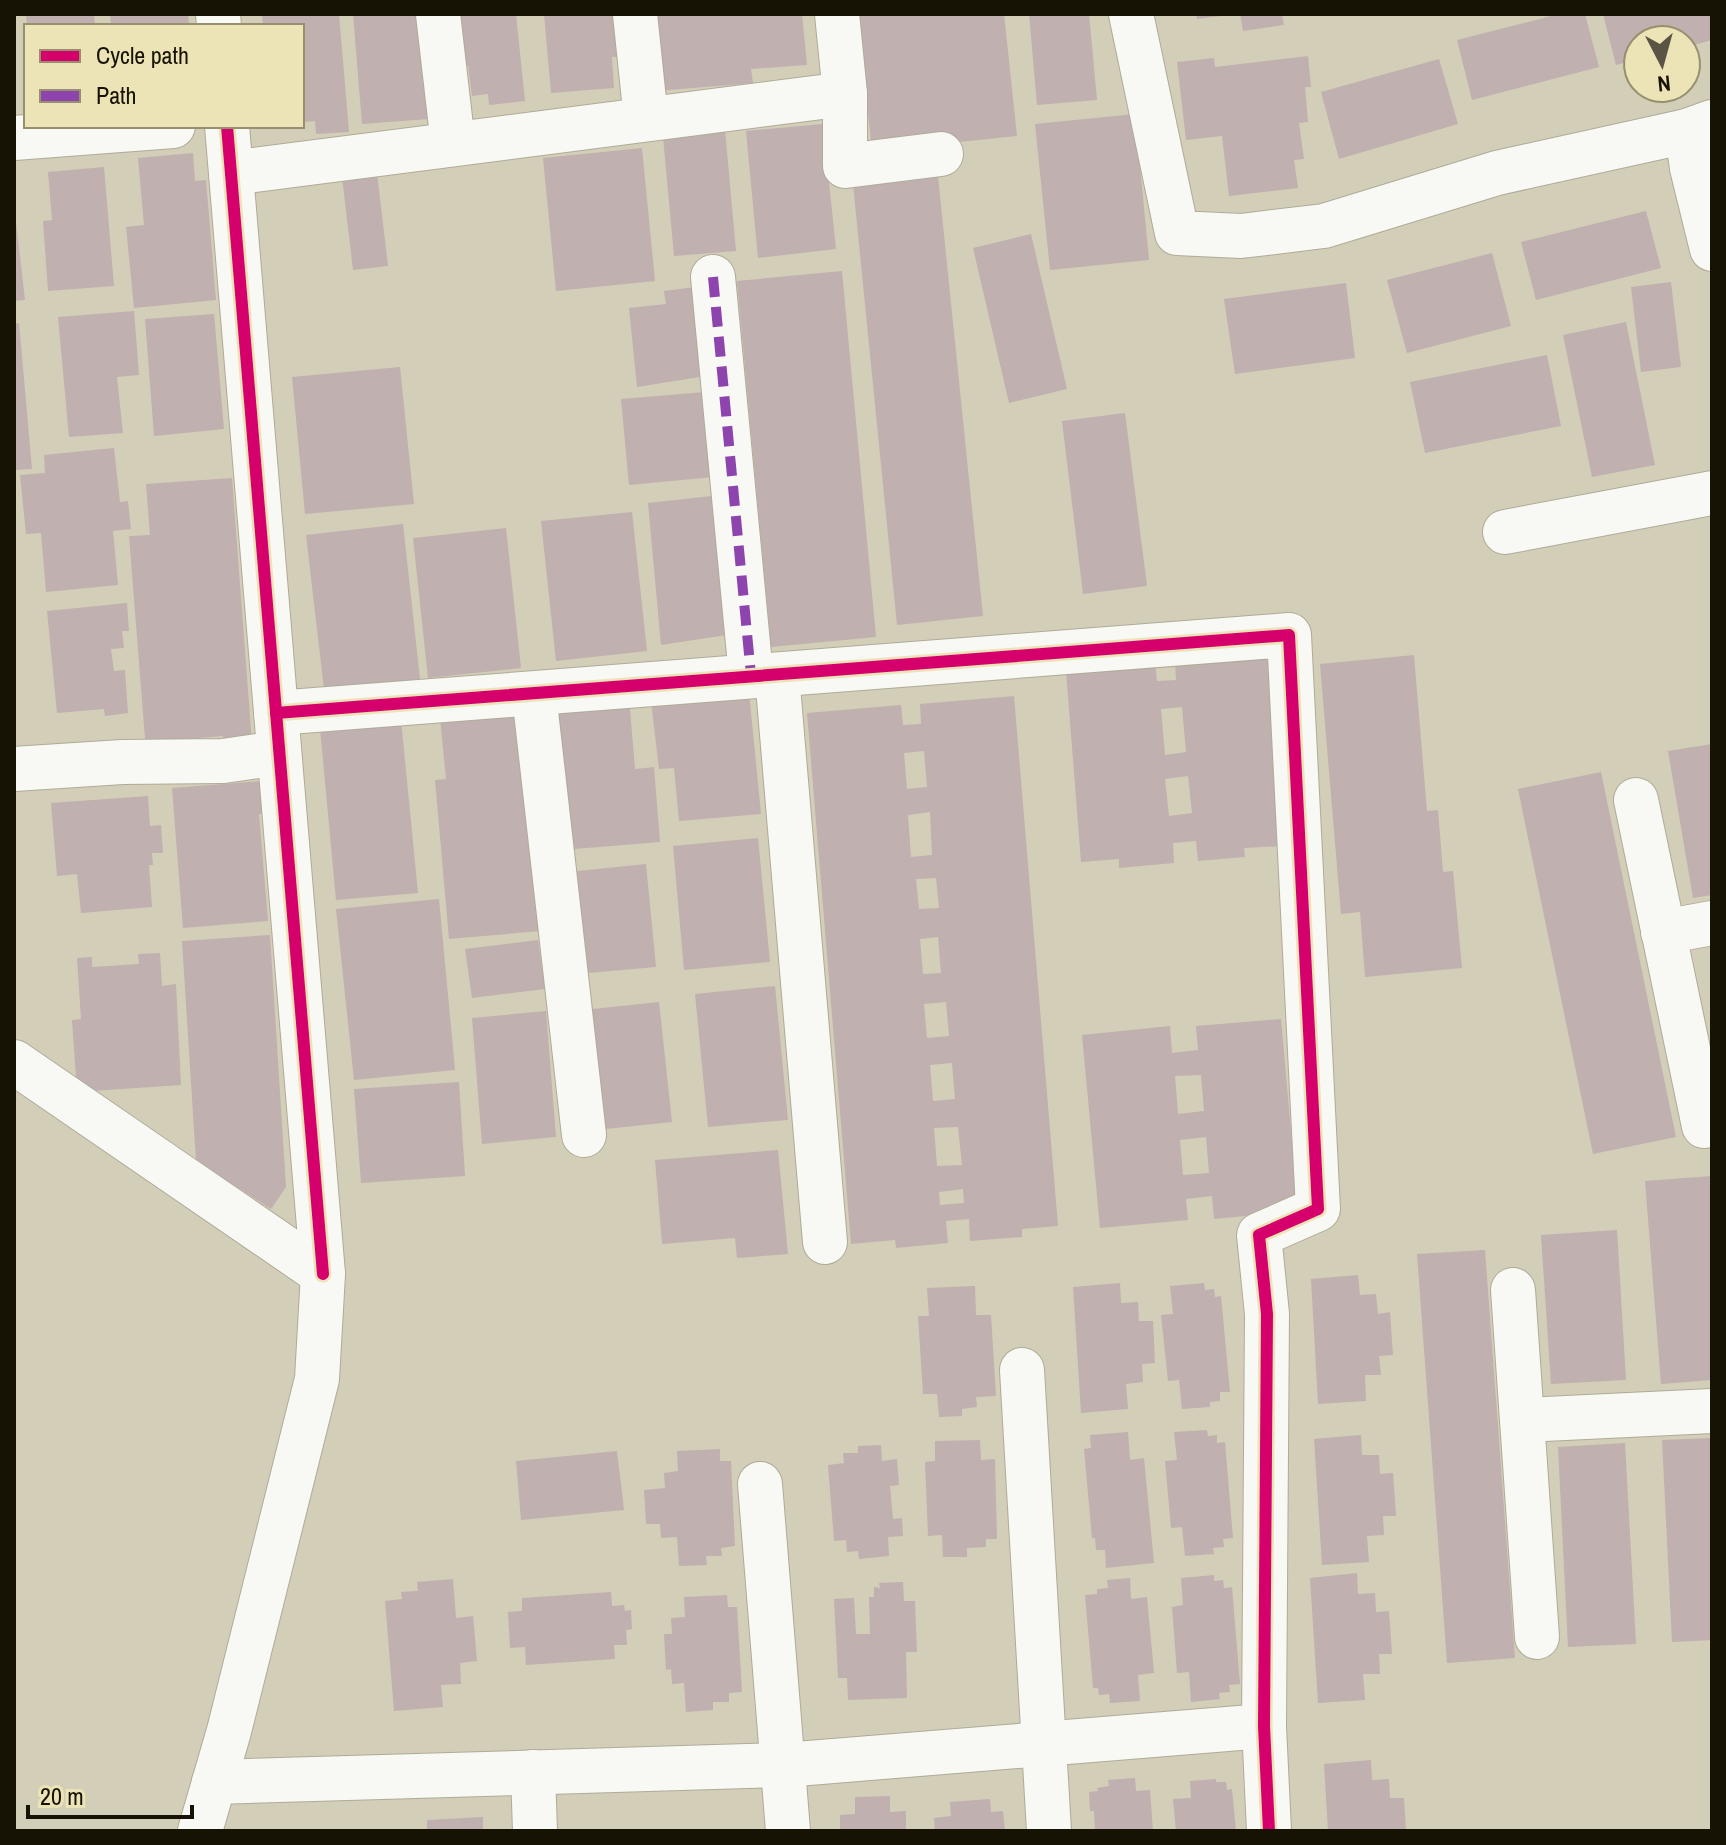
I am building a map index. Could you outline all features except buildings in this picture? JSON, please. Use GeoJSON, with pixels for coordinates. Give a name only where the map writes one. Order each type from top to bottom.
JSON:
{"type":"FeatureCollection","features":[{"type":"Feature","properties":{"kind":"street"},"geometry":{"type":"LineString","coordinates":[[438,14],[453,144]]}},
{"type":"Feature","properties":{"kind":"street"},"geometry":{"type":"LineString","coordinates":[[635,14],[646,119]]}},
{"type":"Feature","properties":{"kind":"street"},"geometry":{"type":"LineString","coordinates":[[837,14],[845,94],[845,166],[941,154]]}},
{"type":"Feature","properties":{"kind":"street"},"geometry":{"type":"LineString","coordinates":[[1131,14],[1177,233],[1241,236],[1324,226],[1497,173],[1699,126],[1692,168],[1712,249]]}},
{"type":"Feature","properties":{"kind":"street"},"geometry":{"type":"LineString","coordinates":[[231,173],[845,94]]}},
{"type":"Feature","properties":{"kind":"street"},"geometry":{"type":"LineString","coordinates":[[14,138],[146,128]]}},
{"type":"Feature","properties":{"kind":"street"},"geometry":{"type":"LineString","coordinates":[[200,1831],[317,1379],[323,1274],[227,128]]}},
{"type":"Feature","properties":{"kind":"street"},"geometry":{"type":"LineString","coordinates":[[713,277],[764,675],[825,1242]]}},
{"type":"Feature","properties":{"kind":"street"},"geometry":{"type":"LineString","coordinates":[[1505,532],[1712,493]]}},
{"type":"Feature","properties":{"kind":"street"},"geometry":{"type":"LineString","coordinates":[[14,769],[122,762],[223,761],[277,733],[534,694],[1289,635],[1318,1209],[1259,1235],[1267,1314],[1264,1726],[1269,1831]]}},
{"type":"Feature","properties":{"kind":"street"},"geometry":{"type":"LineString","coordinates":[[534,694],[584,1135]]}},
{"type":"Feature","properties":{"kind":"street"},"geometry":{"type":"LineString","coordinates":[[1636,800],[1704,1126],[1712,1125]]}},
{"type":"Feature","properties":{"kind":"street"},"geometry":{"type":"LineString","coordinates":[[1663,932],[1712,923]]}},
{"type":"Feature","properties":{"kind":"street"},"geometry":{"type":"LineString","coordinates":[[14,1062],[323,1274]]}},
{"type":"Feature","properties":{"kind":"street"},"geometry":{"type":"LineString","coordinates":[[1513,1290],[1537,1637]]}},
{"type":"Feature","properties":{"kind":"street"},"geometry":{"type":"LineString","coordinates":[[1022,1370],[1049,1831]]}},
{"type":"Feature","properties":{"kind":"street"},"geometry":{"type":"LineString","coordinates":[[1522,1420],[1712,1411]]}},
{"type":"Feature","properties":{"kind":"street"},"geometry":{"type":"LineString","coordinates":[[760,1484],[788,1831]]}},
{"type":"Feature","properties":{"kind":"street"},"geometry":{"type":"LineString","coordinates":[[214,1782],[784,1765],[1264,1726]]}},
{"type":"Feature","properties":{"kind":"street"},"geometry":{"type":"LineString","coordinates":[[533,1772],[535,1831]]}},
{"type":"Feature","properties":{"kind":"marked path"},"geometry":{"type":"LineString","coordinates":[[713,277],[751,675]]}},
{"type":"Feature","properties":{"kind":"cycle path"},"geometry":{"type":"LineString","coordinates":[[227,128],[323,1274]]}},
{"type":"Feature","properties":{"kind":"cycle path"},"geometry":{"type":"LineString","coordinates":[[276,713],[1289,635],[1318,1209],[1259,1235],[1267,1314],[1264,1726],[1269,1831]]}}]}
